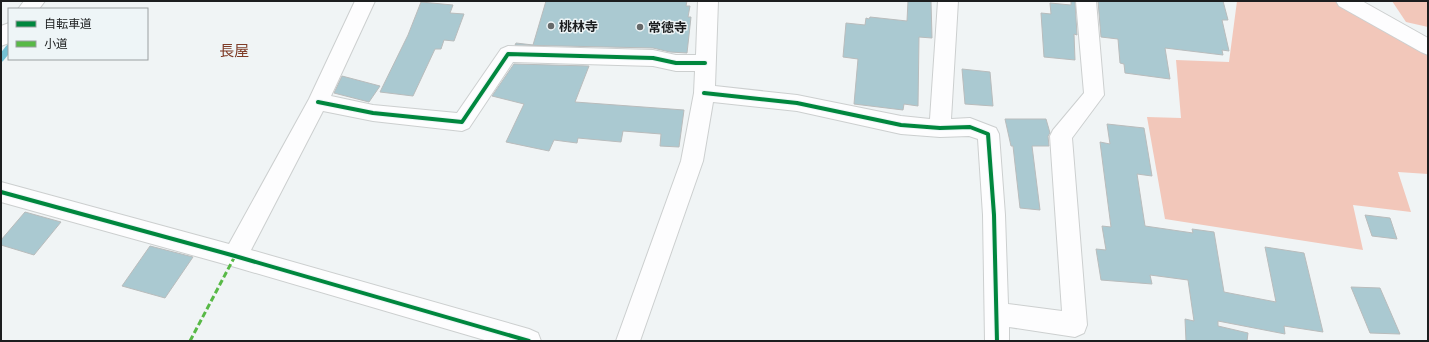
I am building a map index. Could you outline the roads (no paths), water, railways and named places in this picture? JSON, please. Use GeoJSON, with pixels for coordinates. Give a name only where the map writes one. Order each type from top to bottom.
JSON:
{"type":"FeatureCollection","features":[{"type":"Feature","properties":{"kind":"street"},"geometry":{"type":"LineString","coordinates":[[234,256],[318,102],[365,1]]}},
{"type":"Feature","properties":{"kind":"street"},"geometry":{"type":"LineString","coordinates":[[628,341],[692,161],[704,93],[704,63],[708,1]]}},
{"type":"Feature","properties":{"kind":"street"},"geometry":{"type":"LineString","coordinates":[[940,128],[948,1]]}},
{"type":"Feature","properties":{"kind":"street"},"geometry":{"type":"LineString","coordinates":[[996,314],[1075,324],[1061,136],[1094,95],[1086,1]]}},
{"type":"Feature","properties":{"kind":"street"},"geometry":{"type":"LineString","coordinates":[[1346,1],[1428,47]]}},
{"type":"Feature","properties":{"kind":"street"},"geometry":{"type":"LineString","coordinates":[[1,39],[8,31]]}},
{"type":"Feature","properties":{"kind":"street"},"geometry":{"type":"LineString","coordinates":[[318,102],[373,113],[462,122],[508,54],[653,58],[676,63],[704,63]]}},
{"type":"Feature","properties":{"kind":"street"},"geometry":{"type":"LineString","coordinates":[[704,93],[797,103],[901,125],[940,128],[970,126],[988,134],[994,215],[997,341]]}},
{"type":"Feature","properties":{"kind":"street"},"geometry":{"type":"LineString","coordinates":[[1,192],[234,256],[529,341]]}},
{"type":"Feature","properties":{"kind":"waterway"},"geometry":{"type":"LineString","coordinates":[[1,58],[8,49]]}},
{"type":"Feature","properties":{"kind":"place","name":"桃林寺"},"geometry":{"type":"Point","coordinates":[551,26]}},
{"type":"Feature","properties":{"kind":"place","name":"常徳寺"},"geometry":{"type":"Point","coordinates":[640,27]}},
{"type":"Feature","properties":{"kind":"district","name":"長屋"},"geometry":{"type":"Point","coordinates":[234,50]}}]}
